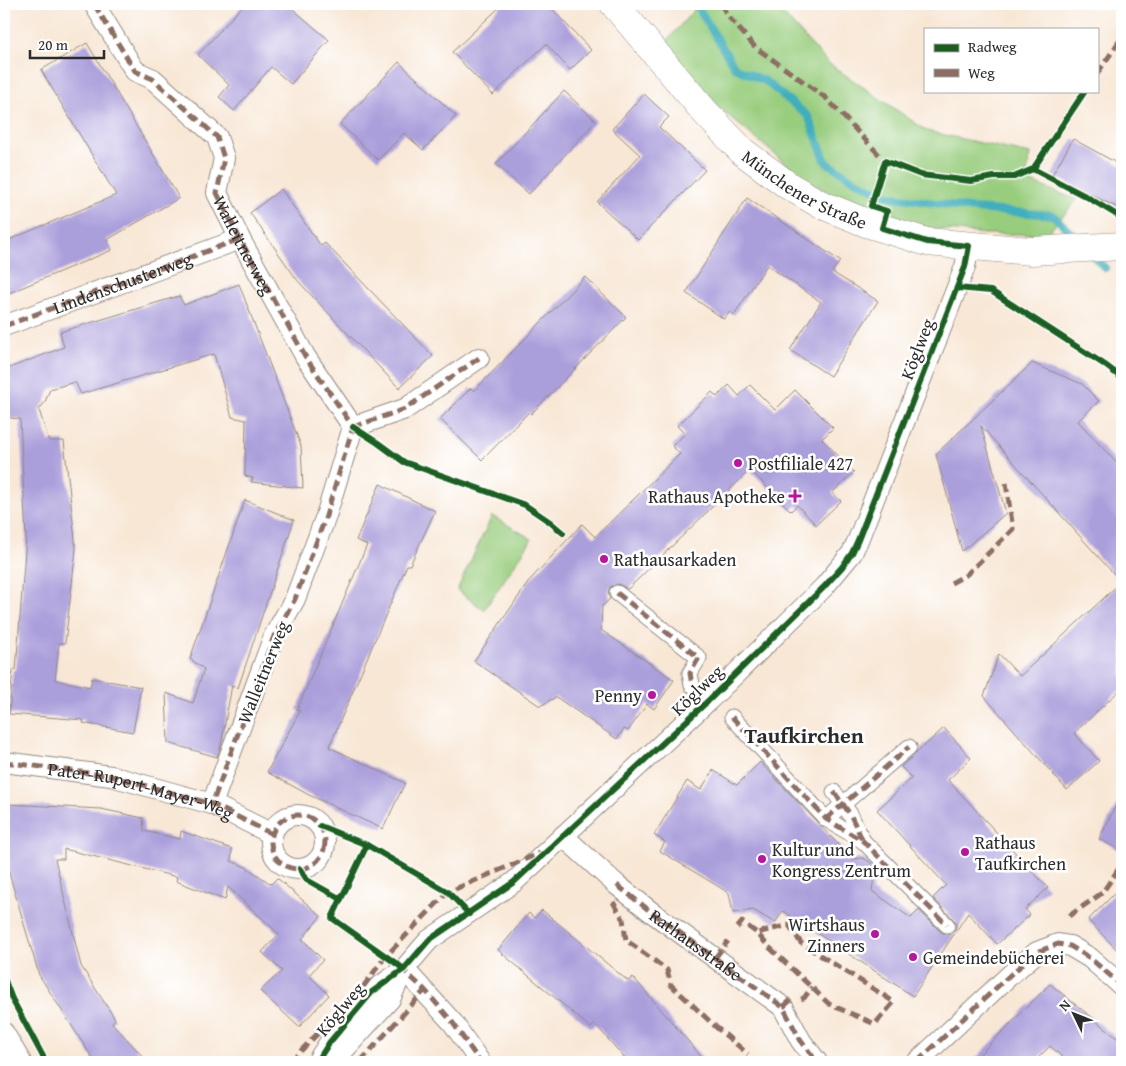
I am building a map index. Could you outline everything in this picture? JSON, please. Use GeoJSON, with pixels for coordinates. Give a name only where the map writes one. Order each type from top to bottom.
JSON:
{"type":"FeatureCollection","features":[{"type":"Feature","properties":{"kind":"main road","name":"Münchener Straße"},"geometry":{"type":"LineString","coordinates":[[614,4],[705,112],[743,152],[789,186],[820,204],[869,224],[927,242],[1031,251],[1122,246]]}},
{"type":"Feature","properties":{"kind":"street","name":"Walleitnerweg"},"geometry":{"type":"LineString","coordinates":[[94,4],[135,71],[153,79],[218,137],[224,158],[217,193],[240,239],[305,356],[352,427],[319,534],[294,600],[274,636],[212,804]]}},
{"type":"Feature","properties":{"kind":"street","name":"Lindenschusterweg"},"geometry":{"type":"LineString","coordinates":[[4,326],[240,239]]}},
{"type":"Feature","properties":{"kind":"street","name":"Köglweg"},"geometry":{"type":"LineString","coordinates":[[317,1062],[330,1043],[372,992],[404,969],[429,940],[514,882],[710,699],[824,587],[852,553],[965,266],[970,246]]}},
{"type":"Feature","properties":{"kind":"street"},"geometry":{"type":"LineString","coordinates":[[352,427],[405,409],[479,358]]}},
{"type":"Feature","properties":{"kind":"street"},"geometry":{"type":"LineString","coordinates":[[616,593],[699,658],[690,673],[692,685]]}},
{"type":"Feature","properties":{"kind":"street"},"geometry":{"type":"LineString","coordinates":[[732,717],[826,820],[863,841],[947,925]]}},
{"type":"Feature","properties":{"kind":"street"},"geometry":{"type":"LineString","coordinates":[[826,820],[839,798],[909,747]]}},
{"type":"Feature","properties":{"kind":"street","name":"Pater-Rupert-Mayer-Weg"},"geometry":{"type":"LineString","coordinates":[[4,762],[111,776],[212,804],[272,834]]}},
{"type":"Feature","properties":{"kind":"street"},"geometry":{"type":"LineString","coordinates":[[839,798],[863,841]]}},
{"type":"Feature","properties":{"kind":"street","name":"Rathausstraße"},"geometry":{"type":"LineString","coordinates":[[563,836],[616,884],[650,911],[783,1007],[801,1041],[818,1062]]}},
{"type":"Feature","properties":{"kind":"street"},"geometry":{"type":"LineString","coordinates":[[917,1062],[1037,952],[1058,944],[1070,946],[1090,958],[1122,986]]}},
{"type":"Feature","properties":{"kind":"street","name":"Köglweg"},"geometry":{"type":"LineString","coordinates":[[334,1062],[390,999],[404,969]]}},
{"type":"Feature","properties":{"kind":"street"},"geometry":{"type":"LineString","coordinates":[[404,969],[453,1023],[480,1062]]}},
{"type":"Feature","properties":{"kind":"street"},"geometry":{"type":"LineString","coordinates":[[4,1033],[21,1062]]}},
{"type":"Feature","properties":{"kind":"green space"},"geometry":{"type":"Polygon","coordinates":[[[699,4],[774,4],[828,63],[927,131],[1030,154],[1026,180],[1077,200],[1047,234],[985,234],[919,227],[863,212],[804,179],[718,107],[665,43],[699,4]]]}},
{"type":"Feature","properties":{"kind":"green space"},"geometry":{"type":"Polygon","coordinates":[[[492,516],[532,539],[484,610],[457,590],[492,516]]]}},
{"type":"Feature","properties":{"kind":"building"},"geometry":{"type":"Polygon","coordinates":[[[244,4],[287,4],[329,40],[291,84],[271,67],[234,111],[219,97],[229,85],[198,55],[244,4]]]}},
{"type":"Feature","properties":{"kind":"building"},"geometry":{"type":"Polygon","coordinates":[[[503,4],[547,4],[591,50],[570,70],[546,44],[493,95],[452,52],[503,4]]]}},
{"type":"Feature","properties":{"kind":"building"},"geometry":{"type":"Polygon","coordinates":[[[87,43],[179,198],[107,240],[112,250],[4,295],[4,242],[116,195],[41,70],[87,43]]]}},
{"type":"Feature","properties":{"kind":"building"},"geometry":{"type":"Polygon","coordinates":[[[399,62],[456,116],[423,150],[404,133],[378,160],[340,124],[399,62]]]}},
{"type":"Feature","properties":{"kind":"building"},"geometry":{"type":"Polygon","coordinates":[[[564,91],[596,121],[529,194],[496,164],[564,91]]]}},
{"type":"Feature","properties":{"kind":"building"},"geometry":{"type":"Polygon","coordinates":[[[644,94],[669,117],[659,127],[705,170],[638,240],[597,202],[640,155],[612,129],[644,94]]]}},
{"type":"Feature","properties":{"kind":"building"},"geometry":{"type":"Polygon","coordinates":[[[1073,139],[1122,166],[1122,210],[1052,175],[1073,139]]]}},
{"type":"Feature","properties":{"kind":"building"},"geometry":{"type":"Polygon","coordinates":[[[281,189],[321,246],[325,243],[433,356],[399,388],[298,281],[250,213],[281,189]]]}},
{"type":"Feature","properties":{"kind":"building"},"geometry":{"type":"Polygon","coordinates":[[[747,198],[840,261],[832,272],[878,301],[830,376],[790,350],[821,302],[767,265],[734,315],[730,312],[724,319],[686,293],[747,198]]]}},
{"type":"Feature","properties":{"kind":"building"},"geometry":{"type":"Polygon","coordinates":[[[585,277],[626,317],[531,414],[529,412],[482,460],[440,419],[471,388],[474,391],[585,277]]]}},
{"type":"Feature","properties":{"kind":"building"},"geometry":{"type":"Polygon","coordinates":[[[239,284],[301,446],[303,488],[251,482],[253,478],[245,476],[246,420],[232,417],[214,354],[81,394],[75,382],[50,389],[45,402],[39,410],[49,441],[64,441],[76,549],[65,643],[59,643],[55,680],[90,687],[92,678],[141,687],[133,732],[83,723],[84,720],[9,714],[13,670],[16,670],[26,538],[20,419],[4,417],[4,370],[64,347],[60,332],[179,296],[184,305],[239,284]]]}},
{"type":"Feature","properties":{"kind":"building"},"geometry":{"type":"Polygon","coordinates":[[[1032,363],[1082,384],[1099,401],[1078,421],[1122,469],[1122,688],[1074,733],[1099,761],[1067,790],[984,696],[999,654],[1020,676],[1121,582],[981,426],[1006,513],[962,551],[936,454],[1032,363]]]}},
{"type":"Feature","properties":{"kind":"building","name":"Rathausarkaden"},"geometry":{"type":"Polygon","coordinates":[[[729,385],[739,396],[750,385],[775,410],[795,390],[833,428],[822,439],[854,472],[832,493],[841,501],[816,525],[797,505],[791,511],[750,470],[628,589],[618,584],[610,587],[608,592],[610,599],[602,606],[601,630],[674,680],[654,709],[647,704],[628,731],[624,729],[617,739],[556,697],[540,706],[474,661],[530,580],[582,524],[595,537],[680,454],[672,446],[685,434],[677,426],[712,392],[717,397],[729,385]]]}},
{"type":"Feature","properties":{"kind":"building"},"geometry":{"type":"Polygon","coordinates":[[[380,484],[435,511],[410,565],[407,565],[329,747],[405,783],[383,829],[309,795],[267,772],[300,711],[297,710],[367,545],[356,540],[380,484]]]}},
{"type":"Feature","properties":{"kind":"building"},"geometry":{"type":"Polygon","coordinates":[[[245,500],[294,520],[238,688],[232,685],[217,757],[168,743],[166,693],[193,703],[204,669],[190,659],[245,500]]]}},
{"type":"Feature","properties":{"kind":"building"},"geometry":{"type":"Polygon","coordinates":[[[944,728],[971,758],[948,780],[1048,888],[1025,909],[1030,915],[997,944],[968,913],[913,996],[783,911],[775,923],[753,910],[733,913],[729,893],[660,851],[665,842],[654,835],[687,781],[701,790],[713,770],[737,785],[760,762],[852,859],[863,858],[871,863],[875,869],[872,891],[911,918],[919,910],[941,932],[950,934],[956,928],[956,922],[933,898],[946,885],[877,810],[912,778],[901,767],[944,728]]]}},
{"type":"Feature","properties":{"kind":"building"},"geometry":{"type":"Polygon","coordinates":[[[1122,794],[1122,851],[1099,839],[1122,794]]]}},
{"type":"Feature","properties":{"kind":"building"},"geometry":{"type":"Polygon","coordinates":[[[8,804],[101,809],[143,818],[144,831],[180,839],[181,831],[232,849],[231,861],[246,867],[271,884],[277,878],[321,916],[302,939],[323,960],[309,975],[329,995],[299,1027],[260,991],[282,971],[262,952],[279,934],[228,887],[225,900],[176,881],[177,877],[64,849],[64,859],[55,859],[81,966],[115,1019],[112,1023],[148,1062],[95,1062],[39,975],[9,873],[8,804]]]}},
{"type":"Feature","properties":{"kind":"building"},"geometry":{"type":"Polygon","coordinates":[[[1122,886],[1122,955],[1088,920],[1122,886]]]}},
{"type":"Feature","properties":{"kind":"building"},"geometry":{"type":"Polygon","coordinates":[[[542,910],[628,981],[633,977],[706,1062],[628,1062],[595,1024],[591,1028],[498,950],[529,913],[534,918],[542,910]]]}},
{"type":"Feature","properties":{"kind":"building"},"geometry":{"type":"Polygon","coordinates":[[[1050,984],[1122,1042],[1122,1062],[1068,1062],[1050,1046],[1034,1062],[972,1062],[1050,984]]]}},
{"type":"Feature","properties":{"kind":"waterway"},"geometry":{"type":"LineString","coordinates":[[696,4],[735,68],[765,81],[808,116],[826,162],[852,179],[888,196],[975,209],[1053,215],[1080,242]]}},
{"type":"Feature","properties":{"kind":"waterway"},"geometry":{"type":"LineString","coordinates":[[1091,254],[1105,268]]}},
{"type":"Feature","properties":{"kind":"marked path"},"geometry":{"type":"LineString","coordinates":[[94,4],[135,71],[153,79],[217,137],[224,158],[217,193],[240,239],[305,356],[353,427],[326,516],[295,599],[274,636],[212,804]]}},
{"type":"Feature","properties":{"kind":"marked path"},"geometry":{"type":"LineString","coordinates":[[721,4],[727,15],[755,47],[826,98],[888,162]]}},
{"type":"Feature","properties":{"kind":"marked path"},"geometry":{"type":"LineString","coordinates":[[1098,73],[1122,37]]}},
{"type":"Feature","properties":{"kind":"marked path"},"geometry":{"type":"LineString","coordinates":[[4,326],[240,239]]}},
{"type":"Feature","properties":{"kind":"marked path"},"geometry":{"type":"LineString","coordinates":[[353,427],[405,409],[479,358]]}},
{"type":"Feature","properties":{"kind":"marked path"},"geometry":{"type":"LineString","coordinates":[[951,583],[966,575],[1013,529],[1006,483]]}},
{"type":"Feature","properties":{"kind":"marked path"},"geometry":{"type":"LineString","coordinates":[[617,593],[699,658],[690,673],[692,685]]}},
{"type":"Feature","properties":{"kind":"marked path"},"geometry":{"type":"LineString","coordinates":[[732,717],[826,819],[863,841],[947,925]]}},
{"type":"Feature","properties":{"kind":"marked path"},"geometry":{"type":"LineString","coordinates":[[826,819],[909,747]]}},
{"type":"Feature","properties":{"kind":"marked path"},"geometry":{"type":"LineString","coordinates":[[4,762],[111,776],[212,804],[272,834]]}},
{"type":"Feature","properties":{"kind":"marked path"},"geometry":{"type":"LineString","coordinates":[[834,792],[850,814],[863,841]]}},
{"type":"Feature","properties":{"kind":"marked path"},"geometry":{"type":"LineString","coordinates":[[298,815],[308,817],[317,823],[323,832],[325,842],[323,852],[317,861],[308,867],[298,869],[288,867],[279,861],[273,852],[271,842],[273,832],[279,823],[288,817],[298,815]]}},
{"type":"Feature","properties":{"kind":"marked path"},"geometry":{"type":"LineString","coordinates":[[290,1062],[363,987],[385,957],[448,892],[540,853]]}},
{"type":"Feature","properties":{"kind":"marked path"},"geometry":{"type":"LineString","coordinates":[[1069,916],[1102,893],[1122,864]]}},
{"type":"Feature","properties":{"kind":"marked path"},"geometry":{"type":"LineString","coordinates":[[617,885],[783,1007],[801,1041],[817,1062]]}},
{"type":"Feature","properties":{"kind":"marked path"},"geometry":{"type":"LineString","coordinates":[[613,902],[623,919],[626,940],[667,970],[671,985],[748,1054]]}},
{"type":"Feature","properties":{"kind":"marked path"},"geometry":{"type":"LineString","coordinates":[[737,928],[742,922],[757,933],[768,946],[829,1004],[875,1024],[894,1002],[801,943],[789,925],[757,933]]}},
{"type":"Feature","properties":{"kind":"marked path"},"geometry":{"type":"LineString","coordinates":[[715,958],[728,941]]}},
{"type":"Feature","properties":{"kind":"marked path"},"geometry":{"type":"LineString","coordinates":[[917,1062],[1037,952],[1058,944],[1070,946],[1090,958],[1122,986]]}},
{"type":"Feature","properties":{"kind":"marked path"},"geometry":{"type":"LineString","coordinates":[[400,967],[425,990],[453,1023],[480,1062]]}},
{"type":"Feature","properties":{"kind":"marked path"},"geometry":{"type":"LineString","coordinates":[[801,999],[804,998],[812,987]]}},
{"type":"Feature","properties":{"kind":"marked path"},"geometry":{"type":"LineString","coordinates":[[360,1062],[425,990]]}},
{"type":"Feature","properties":{"kind":"marked path"},"geometry":{"type":"LineString","coordinates":[[783,1007],[795,999]]}},
{"type":"Feature","properties":{"kind":"cycle path"},"geometry":{"type":"LineString","coordinates":[[1033,169],[1084,92]]}},
{"type":"Feature","properties":{"kind":"cycle path"},"geometry":{"type":"LineString","coordinates":[[317,1062],[329,1043],[372,992],[404,969],[429,940],[514,882],[710,699],[824,587],[852,553],[965,267],[969,246],[927,242],[882,228],[887,211],[871,206],[885,161],[921,175],[971,181],[994,177],[1014,177],[1033,169]]}},
{"type":"Feature","properties":{"kind":"cycle path"},"geometry":{"type":"LineString","coordinates":[[1033,169],[1087,197],[1122,218]]}},
{"type":"Feature","properties":{"kind":"cycle path"},"geometry":{"type":"LineString","coordinates":[[957,288],[991,291],[1122,378]]}},
{"type":"Feature","properties":{"kind":"cycle path"},"geometry":{"type":"LineString","coordinates":[[353,427],[404,462],[525,505],[563,533]]}},
{"type":"Feature","properties":{"kind":"cycle path"},"geometry":{"type":"LineString","coordinates":[[320,826],[367,845],[341,899]]}},
{"type":"Feature","properties":{"kind":"cycle path"},"geometry":{"type":"LineString","coordinates":[[367,845],[448,892],[469,914]]}},
{"type":"Feature","properties":{"kind":"cycle path"},"geometry":{"type":"LineString","coordinates":[[300,869],[307,880],[341,899],[332,918],[404,969]]}},
{"type":"Feature","properties":{"kind":"cycle path"},"geometry":{"type":"LineString","coordinates":[[4,978],[12,999],[46,1062]]}},
{"type":"Feature","properties":{"kind":"place","name":"Postfiliale 427"},"geometry":{"type":"Point","coordinates":[738,463]}},
{"type":"Feature","properties":{"kind":"place","name":"Rathaus Apotheke"},"geometry":{"type":"Point","coordinates":[795,496]}},
{"type":"Feature","properties":{"kind":"place","name":"Rathausarkaden"},"geometry":{"type":"Point","coordinates":[604,559]}},
{"type":"Feature","properties":{"kind":"place","name":"Penny"},"geometry":{"type":"Point","coordinates":[652,695]}},
{"type":"Feature","properties":{"kind":"place","name":"Rathaus Taufkirchen"},"geometry":{"type":"Point","coordinates":[965,852]}},
{"type":"Feature","properties":{"kind":"place","name":"Kultur und Kongress Zentrum"},"geometry":{"type":"Point","coordinates":[762,859]}},
{"type":"Feature","properties":{"kind":"place","name":"Wirtshaus Zinners"},"geometry":{"type":"Point","coordinates":[875,934]}},
{"type":"Feature","properties":{"kind":"place","name":"Gemeindebücherei"},"geometry":{"type":"Point","coordinates":[913,957]}},
{"type":"Feature","properties":{"kind":"district","name":"Taufkirchen"},"geometry":{"type":"Point","coordinates":[804,735]}}]}
